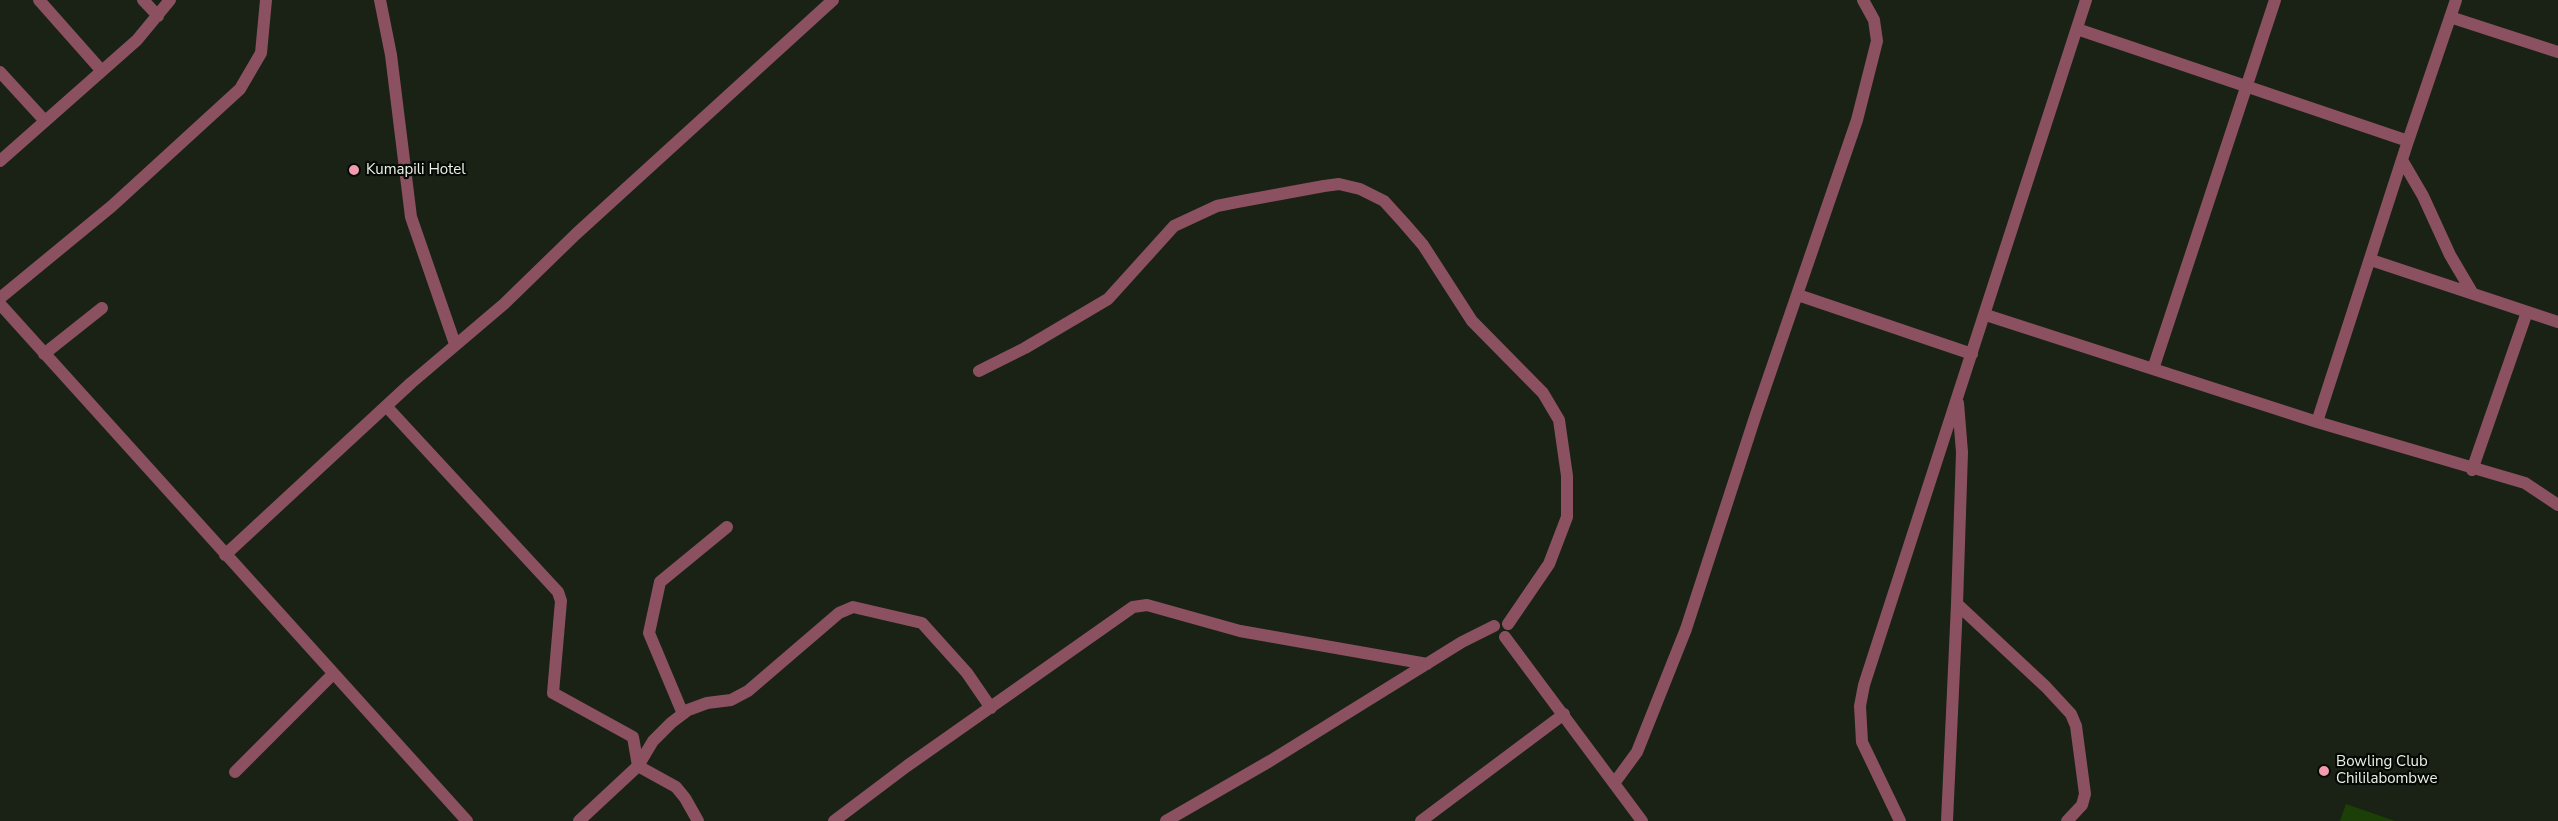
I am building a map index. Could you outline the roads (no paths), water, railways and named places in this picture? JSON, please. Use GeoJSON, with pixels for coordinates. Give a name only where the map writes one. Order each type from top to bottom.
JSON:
{"type":"FeatureCollection","features":[{"type":"Feature","properties":{"kind":"street"},"geometry":{"type":"LineString","coordinates":[[39,0],[101,70]]}},
{"type":"Feature","properties":{"kind":"street"},"geometry":{"type":"LineString","coordinates":[[143,0],[158,16]]}},
{"type":"Feature","properties":{"kind":"street"},"geometry":{"type":"LineString","coordinates":[[0,161],[137,40],[170,0]]}},
{"type":"Feature","properties":{"kind":"street"},"geometry":{"type":"LineString","coordinates":[[0,298],[111,206],[240,89],[261,53],[266,0]]}},
{"type":"Feature","properties":{"kind":"street"},"geometry":{"type":"LineString","coordinates":[[380,0],[391,56],[411,217],[456,344]]}},
{"type":"Feature","properties":{"kind":"street"},"geometry":{"type":"LineString","coordinates":[[225,555],[386,406],[504,304],[576,234],[834,0]]}},
{"type":"Feature","properties":{"kind":"street"},"geometry":{"type":"LineString","coordinates":[[1615,782],[1633,762],[1686,629],[1756,414],[1857,120],[1876,50],[1874,20],[1863,0]]}},
{"type":"Feature","properties":{"kind":"street"},"geometry":{"type":"LineString","coordinates":[[1900,821],[1862,742],[1860,706],[1871,663],[1986,315],[2086,0]]}},
{"type":"Feature","properties":{"kind":"street"},"geometry":{"type":"LineString","coordinates":[[2153,369],[2275,0]]}},
{"type":"Feature","properties":{"kind":"street"},"geometry":{"type":"LineString","coordinates":[[2317,422],[2456,0]]}},
{"type":"Feature","properties":{"kind":"street"},"geometry":{"type":"LineString","coordinates":[[2450,17],[2558,52]]}},
{"type":"Feature","properties":{"kind":"street"},"geometry":{"type":"LineString","coordinates":[[2077,29],[2408,141]]}},
{"type":"Feature","properties":{"kind":"street"},"geometry":{"type":"LineString","coordinates":[[0,72],[45,121]]}},
{"type":"Feature","properties":{"kind":"street"},"geometry":{"type":"LineString","coordinates":[[2402,160],[2423,196],[2450,255],[2473,294]]}},
{"type":"Feature","properties":{"kind":"street"},"geometry":{"type":"LineString","coordinates":[[979,371],[1025,348],[1108,299],[1174,226],[1217,206],[1237,202],[1339,184],[1360,189],[1384,201],[1423,245],[1472,321],[1543,393],[1559,420],[1567,476],[1568,517],[1548,564],[1508,624]]}},
{"type":"Feature","properties":{"kind":"street"},"geometry":{"type":"LineString","coordinates":[[2370,261],[2558,322]]}},
{"type":"Feature","properties":{"kind":"street"},"geometry":{"type":"LineString","coordinates":[[1798,295],[1972,354]]}},
{"type":"Feature","properties":{"kind":"street"},"geometry":{"type":"LineString","coordinates":[[0,304],[467,821]]}},
{"type":"Feature","properties":{"kind":"street"},"geometry":{"type":"LineString","coordinates":[[44,354],[102,308]]}},
{"type":"Feature","properties":{"kind":"street"},"geometry":{"type":"LineString","coordinates":[[2472,470],[2527,312]]}},
{"type":"Feature","properties":{"kind":"street"},"geometry":{"type":"LineString","coordinates":[[1986,315],[2317,422],[2472,470],[2525,483],[2558,506]]}},
{"type":"Feature","properties":{"kind":"street"},"geometry":{"type":"LineString","coordinates":[[1947,821],[1962,452],[1957,398]]}},
{"type":"Feature","properties":{"kind":"street"},"geometry":{"type":"LineString","coordinates":[[386,406],[558,592],[561,601],[553,693],[633,737],[638,766]]}},
{"type":"Feature","properties":{"kind":"street"},"geometry":{"type":"LineString","coordinates":[[683,714],[649,633],[660,582],[727,527]]}},
{"type":"Feature","properties":{"kind":"street"},"geometry":{"type":"LineString","coordinates":[[1957,604],[2011,657],[2046,687],[2071,714],[2076,726],[2085,794],[2082,805],[2067,821]]}},
{"type":"Feature","properties":{"kind":"street"},"geometry":{"type":"LineString","coordinates":[[586,819],[638,766],[653,741],[683,714],[706,703],[731,700],[748,691],[839,613],[853,607],[922,623],[967,673],[991,708]]}},
{"type":"Feature","properties":{"kind":"street"},"geometry":{"type":"LineString","coordinates":[[834,821],[874,790],[1134,607],[1158,608],[1240,632],[1427,664]]}},
{"type":"Feature","properties":{"kind":"street"},"geometry":{"type":"LineString","coordinates":[[1166,821],[1270,761],[1462,642],[1502,621],[1508,624],[1510,631],[1505,638]]}},
{"type":"Feature","properties":{"kind":"street"},"geometry":{"type":"LineString","coordinates":[[1494,626],[1493,630],[1497,637],[1505,638],[1642,821]]}},
{"type":"Feature","properties":{"kind":"street"},"geometry":{"type":"LineString","coordinates":[[235,772],[333,674]]}},
{"type":"Feature","properties":{"kind":"street"},"geometry":{"type":"LineString","coordinates":[[1421,821],[1564,714]]}},
{"type":"Feature","properties":{"kind":"street"},"geometry":{"type":"LineString","coordinates":[[638,766],[676,787],[698,821]]}},
{"type":"Feature","properties":{"kind":"place","name":"Kumapili Hotel"},"geometry":{"type":"Point","coordinates":[354,170]}},
{"type":"Feature","properties":{"kind":"place","name":"Bowling Club Chililabombwe"},"geometry":{"type":"Point","coordinates":[2324,771]}}]}
